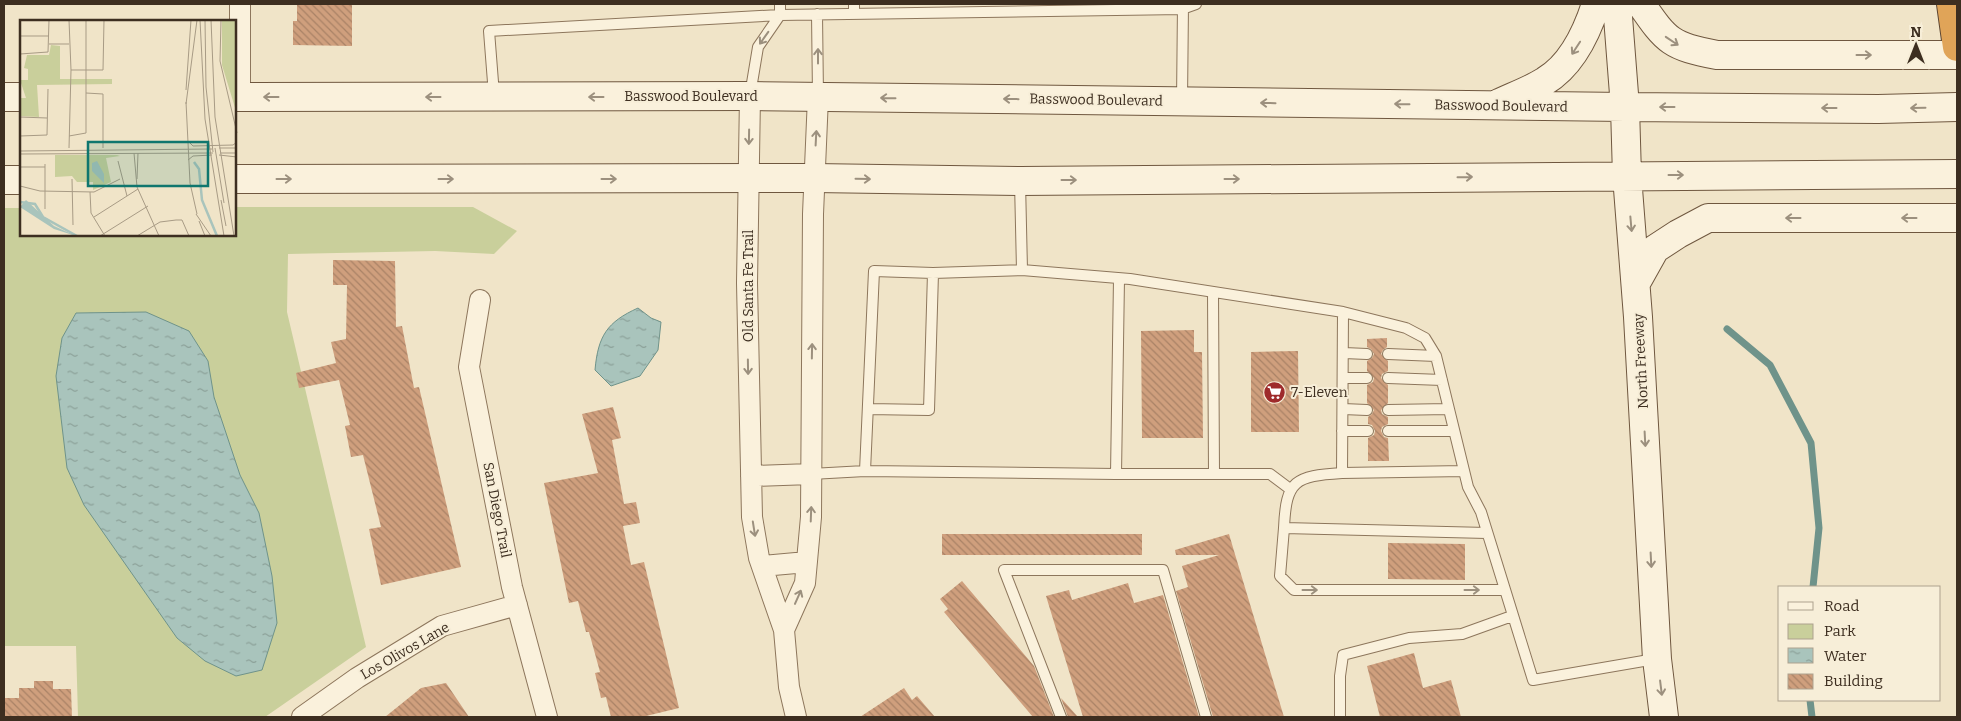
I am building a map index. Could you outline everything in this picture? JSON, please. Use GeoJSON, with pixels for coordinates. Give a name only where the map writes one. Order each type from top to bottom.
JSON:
{"type":"FeatureCollection","features":[{"type":"Feature","properties":{"kind":"highway"},"geometry":{"type":"LineString","coordinates":[[1951,4],[1957,47]]}},
{"type":"Feature","properties":{"kind":"main road"},"geometry":{"type":"LineString","coordinates":[[1494,106],[1546,80],[1569,59],[1588,30],[1596,4]]}},
{"type":"Feature","properties":{"kind":"main road","name":"North Freeway"},"geometry":{"type":"LineString","coordinates":[[1617,4],[1626,107],[1627,176],[1636,283],[1657,659],[1664,717]]}},
{"type":"Feature","properties":{"kind":"main road"},"geometry":{"type":"LineString","coordinates":[[1641,4],[1664,36],[1689,50],[1717,55],[1957,55]]}},
{"type":"Feature","properties":{"kind":"main road","name":"Basswood Boulevard"},"geometry":{"type":"LineString","coordinates":[[238,97],[750,96],[1494,106],[1878,109],[1957,107]]}},
{"type":"Feature","properties":{"kind":"main road"},"geometry":{"type":"LineString","coordinates":[[4,97],[20,97]]}},
{"type":"Feature","properties":{"kind":"main road"},"geometry":{"type":"LineString","coordinates":[[236,179],[814,178],[1020,181],[1957,174]]}},
{"type":"Feature","properties":{"kind":"main road"},"geometry":{"type":"LineString","coordinates":[[4,180],[20,180]]}},
{"type":"Feature","properties":{"kind":"main road"},"geometry":{"type":"LineString","coordinates":[[1636,283],[1655,249],[1708,218],[1957,218]]}},
{"type":"Feature","properties":{"kind":"street"},"geometry":{"type":"LineString","coordinates":[[238,97],[240,4]]}},
{"type":"Feature","properties":{"kind":"street","name":"Old Santa Fe Trail"},"geometry":{"type":"LineString","coordinates":[[750,96],[747,284],[752,517],[762,566],[784,630],[789,686],[796,717]]}},
{"type":"Feature","properties":{"kind":"street","name":"Old Santa Fe Trail"},"geometry":{"type":"LineString","coordinates":[[784,630],[804,583],[811,517],[814,178],[818,97]]}},
{"type":"Feature","properties":{"kind":"street","name":"San Diego Trail"},"geometry":{"type":"LineString","coordinates":[[480,300],[469,367],[517,605],[547,717]]}},
{"type":"Feature","properties":{"kind":"street"},"geometry":{"type":"LineString","coordinates":[[751,476],[811,474]]}},
{"type":"Feature","properties":{"kind":"street"},"geometry":{"type":"LineString","coordinates":[[762,566],[806,562]]}},
{"type":"Feature","properties":{"kind":"street","name":"Los Olivos Lane"},"geometry":{"type":"LineString","coordinates":[[302,717],[357,678],[442,626],[517,605]]}},
{"type":"Feature","properties":{"kind":"lane"},"geometry":{"type":"LineString","coordinates":[[750,96],[758,47],[780,15],[780,4]]}},
{"type":"Feature","properties":{"kind":"lane"},"geometry":{"type":"LineString","coordinates":[[494,97],[489,31],[818,14],[854,9],[1054,8],[1182,6],[1196,4]]}},
{"type":"Feature","properties":{"kind":"lane"},"geometry":{"type":"LineString","coordinates":[[1182,6],[1182,102]]}},
{"type":"Feature","properties":{"kind":"lane"},"geometry":{"type":"LineString","coordinates":[[818,14],[818,97]]}},
{"type":"Feature","properties":{"kind":"lane"},"geometry":{"type":"LineString","coordinates":[[1020,181],[1022,270]]}},
{"type":"Feature","properties":{"kind":"lane"},"geometry":{"type":"LineString","coordinates":[[865,471],[874,271],[933,273],[1022,270],[1119,279],[1343,312],[1406,328],[1425,338],[1436,356],[1468,487],[1480,512],[1487,533],[1532,680],[1657,659]]}},
{"type":"Feature","properties":{"kind":"lane"},"geometry":{"type":"LineString","coordinates":[[868,408],[929,410],[933,273]]}},
{"type":"Feature","properties":{"kind":"lane"},"geometry":{"type":"LineString","coordinates":[[1116,474],[1119,279]]}},
{"type":"Feature","properties":{"kind":"lane"},"geometry":{"type":"LineString","coordinates":[[1213,292],[1214,474]]}},
{"type":"Feature","properties":{"kind":"lane"},"geometry":{"type":"LineString","coordinates":[[1342,473],[1343,312]]}},
{"type":"Feature","properties":{"kind":"lane"},"geometry":{"type":"LineString","coordinates":[[1344,353],[1367,354]]}},
{"type":"Feature","properties":{"kind":"lane"},"geometry":{"type":"LineString","coordinates":[[1388,354],[1436,356]]}},
{"type":"Feature","properties":{"kind":"lane"},"geometry":{"type":"LineString","coordinates":[[1344,378],[1367,378]]}},
{"type":"Feature","properties":{"kind":"lane"},"geometry":{"type":"LineString","coordinates":[[1388,378],[1442,380]]}},
{"type":"Feature","properties":{"kind":"lane"},"geometry":{"type":"LineString","coordinates":[[1343,409],[1367,410]]}},
{"type":"Feature","properties":{"kind":"lane"},"geometry":{"type":"LineString","coordinates":[[1388,410],[1449,409]]}},
{"type":"Feature","properties":{"kind":"lane"},"geometry":{"type":"LineString","coordinates":[[1342,431],[1368,431]]}},
{"type":"Feature","properties":{"kind":"lane"},"geometry":{"type":"LineString","coordinates":[[1388,431],[1454,431]]}},
{"type":"Feature","properties":{"kind":"lane"},"geometry":{"type":"LineString","coordinates":[[811,474],[865,471],[1270,474],[1290,489]]}},
{"type":"Feature","properties":{"kind":"lane"},"geometry":{"type":"LineString","coordinates":[[1464,471],[1314,475],[1290,489],[1286,498],[1280,576],[1294,590],[1504,590]]}},
{"type":"Feature","properties":{"kind":"lane"},"geometry":{"type":"LineString","coordinates":[[1284,528],[1487,533]]}},
{"type":"Feature","properties":{"kind":"lane"},"geometry":{"type":"LineString","coordinates":[[1061,717],[1004,570],[1163,570],[1206,717]]}},
{"type":"Feature","properties":{"kind":"lane"},"geometry":{"type":"LineString","coordinates":[[1340,717],[1340,676],[1343,655],[1409,638],[1462,634],[1512,616]]}},
{"type":"Feature","properties":{"kind":"green space"},"geometry":{"type":"Polygon","coordinates":[[[236,207],[473,207],[517,231],[494,254],[435,251],[288,254],[287,312],[366,647],[265,717],[78,717],[76,646],[4,646],[4,208],[20,208],[20,236],[236,236],[236,207]]]}},
{"type":"Feature","properties":{"kind":"water"},"geometry":{"type":"Polygon","coordinates":[[[638,308],[651,318],[661,322],[658,350],[640,376],[611,386],[595,370],[596,358],[602,339],[612,325],[627,313],[638,308]]]}},
{"type":"Feature","properties":{"kind":"water"},"geometry":{"type":"Polygon","coordinates":[[[146,312],[189,331],[208,361],[214,397],[240,475],[259,513],[272,576],[277,623],[262,670],[236,676],[205,661],[177,638],[84,505],[67,468],[56,376],[62,338],[76,313],[146,312]]]}},
{"type":"Feature","properties":{"kind":"building"},"geometry":{"type":"Polygon","coordinates":[[[297,4],[352,4],[352,46],[293,45],[293,21],[297,21],[297,4]]]}},
{"type":"Feature","properties":{"kind":"building"},"geometry":{"type":"Polygon","coordinates":[[[333,260],[395,261],[396,327],[402,326],[414,388],[419,387],[461,567],[381,585],[369,529],[381,527],[363,455],[351,457],[345,426],[350,425],[339,380],[299,388],[296,373],[336,363],[331,342],[346,339],[347,285],[333,285],[333,260]]]}},
{"type":"Feature","properties":{"kind":"building"},"geometry":{"type":"Polygon","coordinates":[[[1194,330],[1194,352],[1202,352],[1203,438],[1142,438],[1141,331],[1194,330]]]}},
{"type":"Feature","properties":{"kind":"building","name":"7-Eleven"},"geometry":{"type":"Polygon","coordinates":[[[1387,338],[1387,347],[1381,354],[1388,361],[1388,371],[1382,374],[1381,378],[1388,385],[1388,403],[1381,410],[1382,414],[1388,417],[1388,424],[1382,427],[1381,431],[1384,437],[1388,438],[1389,461],[1368,461],[1368,438],[1374,435],[1375,431],[1372,425],[1368,424],[1368,417],[1374,410],[1367,403],[1367,385],[1373,382],[1374,378],[1367,371],[1367,361],[1374,354],[1367,347],[1367,339],[1387,338]]]}},
{"type":"Feature","properties":{"kind":"building","name":"7-Eleven"},"geometry":{"type":"Polygon","coordinates":[[[1298,351],[1299,432],[1251,432],[1251,352],[1298,351]]]}},
{"type":"Feature","properties":{"kind":"building"},"geometry":{"type":"Polygon","coordinates":[[[613,407],[621,438],[612,440],[624,504],[636,502],[640,523],[623,526],[631,565],[644,562],[679,708],[642,717],[611,717],[606,697],[601,698],[595,673],[600,672],[589,632],[586,632],[578,601],[569,603],[544,483],[598,473],[582,414],[613,407]]]}},
{"type":"Feature","properties":{"kind":"building"},"geometry":{"type":"Polygon","coordinates":[[[942,534],[1142,534],[1142,555],[942,555],[942,534]]]}},
{"type":"Feature","properties":{"kind":"building"},"geometry":{"type":"Polygon","coordinates":[[[1229,534],[1284,717],[1213,717],[1176,591],[1188,587],[1182,566],[1219,555],[1176,555],[1175,550],[1229,534]]]}},
{"type":"Feature","properties":{"kind":"building"},"geometry":{"type":"Polygon","coordinates":[[[1388,543],[1465,544],[1465,580],[1388,579],[1388,543]]]}},
{"type":"Feature","properties":{"kind":"building"},"geometry":{"type":"Polygon","coordinates":[[[962,581],[1034,666],[1054,717],[1033,717],[944,612],[948,609],[940,599],[962,581]]]}},
{"type":"Feature","properties":{"kind":"building"},"geometry":{"type":"Polygon","coordinates":[[[1128,583],[1134,603],[1163,595],[1199,717],[1083,717],[1046,596],[1069,590],[1072,600],[1128,583]]]}},
{"type":"Feature","properties":{"kind":"building"},"geometry":{"type":"Polygon","coordinates":[[[1414,653],[1423,688],[1451,680],[1461,717],[1380,717],[1367,666],[1414,653]]]}},
{"type":"Feature","properties":{"kind":"building"},"geometry":{"type":"Polygon","coordinates":[[[34,681],[53,681],[53,689],[71,689],[72,717],[4,717],[4,698],[19,698],[19,688],[34,688],[34,681]]]}},
{"type":"Feature","properties":{"kind":"building"},"geometry":{"type":"Polygon","coordinates":[[[446,683],[469,717],[385,717],[421,688],[446,683]]]}},
{"type":"Feature","properties":{"kind":"building"},"geometry":{"type":"Polygon","coordinates":[[[904,688],[912,700],[917,696],[935,717],[860,717],[904,688]]]}},
{"type":"Feature","properties":{"kind":"building"},"geometry":{"type":"Polygon","coordinates":[[[1061,698],[1078,717],[1068,717],[1061,698]]]}},
{"type":"Feature","properties":{"kind":"waterway"},"geometry":{"type":"LineString","coordinates":[[1727,329],[1770,365],[1811,443],[1819,528],[1813,586]]}},
{"type":"Feature","properties":{"kind":"waterway"},"geometry":{"type":"LineString","coordinates":[[1810,701],[1812,717]]}},
{"type":"Feature","properties":{"kind":"place","name":"7-Eleven"},"geometry":{"type":"Point","coordinates":[1275,392]}}]}
